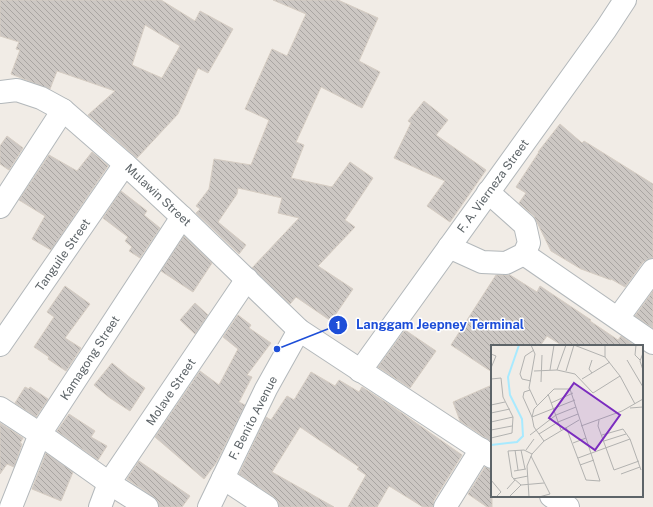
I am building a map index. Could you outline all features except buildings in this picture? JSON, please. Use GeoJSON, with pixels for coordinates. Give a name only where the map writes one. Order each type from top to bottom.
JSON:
{"type":"FeatureCollection","features":[{"type":"Feature","properties":{"kind":"street","name":"F. A. Vierneza Street"},"geometry":{"type":"LineString","coordinates":[[360,371],[606,29],[625,0]]}},
{"type":"Feature","properties":{"kind":"street","name":"Mulawin Street"},"geometry":{"type":"LineString","coordinates":[[0,92],[17,90],[41,98],[63,110],[125,164],[182,217],[299,330],[486,453]]}},
{"type":"Feature","properties":{"kind":"street"},"geometry":{"type":"LineString","coordinates":[[0,207],[63,110]]}},
{"type":"Feature","properties":{"kind":"street","name":"Tanguile Street"},"geometry":{"type":"LineString","coordinates":[[0,345],[125,164]]}},
{"type":"Feature","properties":{"kind":"street"},"geometry":{"type":"LineString","coordinates":[[449,247],[482,262],[506,263],[524,254],[528,243],[525,225],[488,192]]}},
{"type":"Feature","properties":{"kind":"street","name":"Kamagong Street"},"geometry":{"type":"LineString","coordinates":[[11,507],[40,434],[182,217]]}},
{"type":"Feature","properties":{"kind":"street"},"geometry":{"type":"LineString","coordinates":[[524,254],[653,343]]}},
{"type":"Feature","properties":{"kind":"street"},"geometry":{"type":"LineString","coordinates":[[618,318],[653,270]]}},
{"type":"Feature","properties":{"kind":"street","name":"Molave Street"},"geometry":{"type":"LineString","coordinates":[[100,507],[109,483],[247,279]]}},
{"type":"Feature","properties":{"kind":"street","name":"F. Benito Avenue"},"geometry":{"type":"LineString","coordinates":[[209,507],[266,389],[299,330]]}},
{"type":"Feature","properties":{"kind":"street"},"geometry":{"type":"LineString","coordinates":[[0,408],[146,507]]}},
{"type":"Feature","properties":{"kind":"street"},"geometry":{"type":"LineString","coordinates":[[445,507],[486,453]]}},
{"type":"Feature","properties":{"kind":"street"},"geometry":{"type":"LineString","coordinates":[[222,478],[267,507]]}},
{"type":"Feature","properties":{"kind":"street"},"geometry":{"type":"LineString","coordinates":[[553,497],[568,507]]}},
{"type":"Feature","properties":{"kind":"place","name":"Langgam Jeepney Terminal"},"geometry":{"type":"Point","coordinates":[277,349]}}]}
